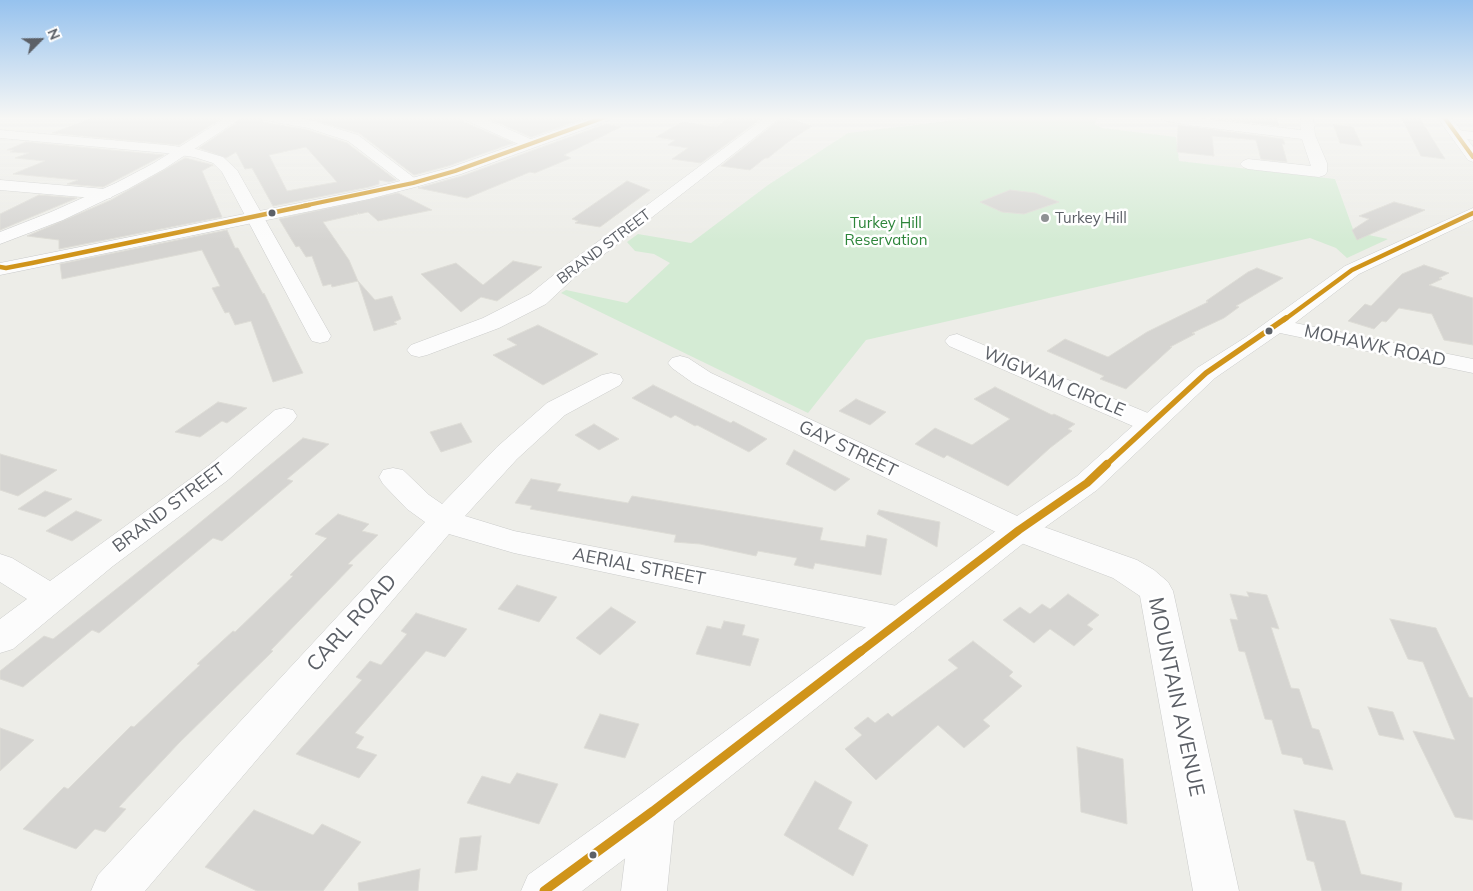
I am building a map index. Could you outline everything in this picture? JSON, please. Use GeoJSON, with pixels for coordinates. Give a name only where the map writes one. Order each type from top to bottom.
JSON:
{"type":"FeatureCollection","features":[{"type":"Feature","properties":{"kind":"street"},"geometry":{"type":"LineString","coordinates":[[0,238],[105,194],[169,159]]}},
{"type":"Feature","properties":{"kind":"street"},"geometry":{"type":"LineString","coordinates":[[213,159],[224,165],[320,336]]}},
{"type":"Feature","properties":{"kind":"street"},"geometry":{"type":"LineString","coordinates":[[380,159],[413,183]]}},
{"type":"Feature","properties":{"kind":"street"},"geometry":{"type":"LineString","coordinates":[[2,268],[413,183],[489,159]]}},
{"type":"Feature","properties":{"kind":"street","name":"BRAND STREET"},"geometry":{"type":"LineString","coordinates":[[419,350],[491,323],[538,299],[568,273],[720,159]]}},
{"type":"Feature","properties":{"kind":"street"},"geometry":{"type":"LineString","coordinates":[[1248,164],[1319,172],[1317,159]]}},
{"type":"Feature","properties":{"kind":"street"},"geometry":{"type":"LineString","coordinates":[[0,185],[105,194]]}},
{"type":"Feature","properties":{"kind":"street"},"geometry":{"type":"LineString","coordinates":[[544,891],[653,811],[1019,530],[1086,483],[1206,373],[1278,326],[1352,270],[1473,213]]}},
{"type":"Feature","properties":{"kind":"street","name":"MOHAWK ROAD"},"geometry":{"type":"LineString","coordinates":[[1278,326],[1473,366]]}},
{"type":"Feature","properties":{"kind":"street","name":"WIGWAM CIRCLE"},"geometry":{"type":"LineString","coordinates":[[957,341],[1151,424]]}},
{"type":"Feature","properties":{"kind":"street","name":"GAY STREET"},"geometry":{"type":"LineString","coordinates":[[680,363],[702,378],[1019,530]]}},
{"type":"Feature","properties":{"kind":"street","name":"CARL ROAD"},"geometry":{"type":"LineString","coordinates":[[114,891],[444,520],[507,453],[556,409],[611,380]]}},
{"type":"Feature","properties":{"kind":"street","name":"BRAND STREET"},"geometry":{"type":"LineString","coordinates":[[0,639],[50,597],[218,473],[284,416]]}},
{"type":"Feature","properties":{"kind":"street","name":"AERIAL STREET"},"geometry":{"type":"LineString","coordinates":[[393,477],[418,502],[444,520],[473,531],[514,542],[902,621]]}},
{"type":"Feature","properties":{"kind":"street","name":"MOUNTAIN AVENUE"},"geometry":{"type":"LineString","coordinates":[[1019,530],[1125,569],[1142,579],[1156,591],[1216,891]]}},
{"type":"Feature","properties":{"kind":"street"},"geometry":{"type":"LineString","coordinates":[[0,566],[50,597]]}},
{"type":"Feature","properties":{"kind":"street"},"geometry":{"type":"LineString","coordinates":[[644,891],[653,811]]}},
{"type":"Feature","properties":{"kind":"green space","name":"Turkey Hill Reservation"},"geometry":{"type":"Polygon","coordinates":[[[809,159],[1179,159],[1179,161],[1335,179],[1354,232],[1388,239],[1347,258],[1336,248],[1310,238],[866,340],[808,413],[561,293],[566,290],[627,303],[670,263],[654,254],[635,251],[627,242],[638,234],[691,243],[768,185],[809,159]]]}},
{"type":"Feature","properties":{"kind":"building"},"geometry":{"type":"Polygon","coordinates":[[[21,159],[157,159],[103,187],[67,184],[78,180],[13,174],[45,161],[21,159]]]}},
{"type":"Feature","properties":{"kind":"building"},"geometry":{"type":"Polygon","coordinates":[[[184,159],[187,159],[213,165],[202,171],[222,217],[59,249],[59,240],[27,236],[111,200],[184,159]]]}},
{"type":"Feature","properties":{"kind":"building"},"geometry":{"type":"Polygon","coordinates":[[[239,159],[271,159],[287,191],[337,182],[316,159],[368,159],[396,180],[389,182],[379,180],[379,184],[369,187],[273,206],[252,168],[245,169],[239,159]]]}},
{"type":"Feature","properties":{"kind":"building"},"geometry":{"type":"Polygon","coordinates":[[[392,159],[469,159],[448,166],[414,175],[392,159]]]}},
{"type":"Feature","properties":{"kind":"building"},"geometry":{"type":"Polygon","coordinates":[[[510,159],[570,159],[535,173],[530,172],[467,198],[418,188],[462,176],[510,159]]]}},
{"type":"Feature","properties":{"kind":"building"},"geometry":{"type":"Polygon","coordinates":[[[673,159],[707,159],[701,163],[673,159]]]}},
{"type":"Feature","properties":{"kind":"building"},"geometry":{"type":"Polygon","coordinates":[[[730,159],[764,159],[750,170],[721,166],[730,159]]]}},
{"type":"Feature","properties":{"kind":"building"},"geometry":{"type":"Polygon","coordinates":[[[1261,159],[1286,159],[1287,162],[1261,159]]]}},
{"type":"Feature","properties":{"kind":"building"},"geometry":{"type":"Polygon","coordinates":[[[627,181],[650,190],[600,227],[575,223],[578,221],[572,219],[627,181]]]}},
{"type":"Feature","properties":{"kind":"building"},"geometry":{"type":"Polygon","coordinates":[[[1010,190],[1035,193],[1059,202],[1024,214],[1002,212],[980,202],[1010,190]]]}},
{"type":"Feature","properties":{"kind":"building"},"geometry":{"type":"Polygon","coordinates":[[[398,193],[432,210],[378,221],[368,212],[359,214],[357,212],[358,214],[323,222],[349,260],[358,281],[332,287],[331,284],[323,286],[312,256],[306,257],[299,246],[296,247],[279,219],[398,193]]]}},
{"type":"Feature","properties":{"kind":"building"},"geometry":{"type":"Polygon","coordinates":[[[39,195],[77,198],[0,230],[0,214],[39,195]]]}},
{"type":"Feature","properties":{"kind":"building"},"geometry":{"type":"Polygon","coordinates":[[[1394,202],[1425,210],[1357,240],[1352,230],[1369,219],[1359,216],[1394,202]]]}},
{"type":"Feature","properties":{"kind":"building"},"geometry":{"type":"Polygon","coordinates":[[[227,230],[235,248],[238,248],[264,293],[303,373],[273,382],[251,321],[235,325],[229,312],[225,313],[212,288],[220,286],[202,250],[62,279],[60,264],[227,230]]]}},
{"type":"Feature","properties":{"kind":"building"},"geometry":{"type":"Polygon","coordinates":[[[513,261],[542,267],[497,301],[481,297],[461,312],[421,274],[456,263],[483,285],[513,261]]]}},
{"type":"Feature","properties":{"kind":"building"},"geometry":{"type":"Polygon","coordinates":[[[1424,265],[1449,273],[1439,278],[1442,279],[1429,285],[1473,298],[1473,345],[1444,340],[1432,314],[1399,308],[1386,322],[1382,321],[1374,329],[1348,321],[1365,304],[1371,306],[1402,274],[1424,265]]]}},
{"type":"Feature","properties":{"kind":"building"},"geometry":{"type":"Polygon","coordinates":[[[1257,268],[1283,278],[1236,306],[1239,307],[1224,318],[1192,333],[1195,334],[1170,347],[1172,347],[1126,389],[1100,379],[1104,376],[1047,351],[1065,339],[1108,357],[1147,332],[1208,302],[1206,301],[1248,272],[1257,268]]]}},
{"type":"Feature","properties":{"kind":"building"},"geometry":{"type":"Polygon","coordinates":[[[358,281],[375,300],[392,296],[401,319],[394,322],[397,324],[374,331],[358,281]]]}},
{"type":"Feature","properties":{"kind":"building"},"geometry":{"type":"Polygon","coordinates":[[[538,325],[598,354],[543,385],[493,355],[517,345],[507,339],[538,325]]]}},
{"type":"Feature","properties":{"kind":"building"},"geometry":{"type":"Polygon","coordinates":[[[653,385],[731,423],[733,421],[767,439],[749,452],[697,425],[695,426],[675,415],[671,418],[632,398],[653,385]]]}},
{"type":"Feature","properties":{"kind":"building"},"geometry":{"type":"Polygon","coordinates":[[[995,387],[1075,424],[1068,429],[1072,431],[1008,486],[947,455],[944,458],[915,444],[935,428],[972,445],[1010,419],[974,399],[995,387]]]}},
{"type":"Feature","properties":{"kind":"building"},"geometry":{"type":"Polygon","coordinates":[[[856,399],[886,412],[870,425],[839,411],[856,399]]]}},
{"type":"Feature","properties":{"kind":"building"},"geometry":{"type":"Polygon","coordinates":[[[218,402],[247,408],[227,423],[222,421],[200,437],[175,432],[218,402]]]}},
{"type":"Feature","properties":{"kind":"building"},"geometry":{"type":"Polygon","coordinates":[[[461,423],[472,442],[441,452],[430,432],[461,423]]]}},
{"type":"Feature","properties":{"kind":"building"},"geometry":{"type":"Polygon","coordinates":[[[594,424],[619,439],[599,450],[575,435],[594,424]]]}},
{"type":"Feature","properties":{"kind":"building"},"geometry":{"type":"Polygon","coordinates":[[[303,438],[329,444],[287,479],[293,481],[222,541],[213,538],[99,633],[92,630],[23,687],[0,679],[0,671],[44,636],[53,639],[186,534],[303,438]]]}},
{"type":"Feature","properties":{"kind":"building"},"geometry":{"type":"Polygon","coordinates":[[[794,450],[850,479],[835,491],[786,464],[794,450]]]}},
{"type":"Feature","properties":{"kind":"building"},"geometry":{"type":"Polygon","coordinates":[[[0,454],[57,470],[18,496],[0,490],[0,454]]]}},
{"type":"Feature","properties":{"kind":"building"},"geometry":{"type":"Polygon","coordinates":[[[531,479],[561,484],[557,491],[628,503],[632,496],[823,528],[820,540],[865,547],[867,535],[887,539],[881,575],[815,563],[813,569],[794,565],[797,558],[758,551],[756,556],[700,544],[674,542],[676,535],[530,509],[532,506],[515,503],[531,479]]]}},
{"type":"Feature","properties":{"kind":"building"},"geometry":{"type":"Polygon","coordinates":[[[45,491],[72,499],[45,517],[18,509],[45,491]]]}},
{"type":"Feature","properties":{"kind":"building"},"geometry":{"type":"Polygon","coordinates":[[[879,510],[940,522],[937,547],[877,514],[879,510]]]}},
{"type":"Feature","properties":{"kind":"building"},"geometry":{"type":"Polygon","coordinates":[[[76,511],[102,520],[72,541],[46,531],[76,511]]]}},
{"type":"Feature","properties":{"kind":"building"},"geometry":{"type":"Polygon","coordinates":[[[338,514],[369,524],[362,531],[378,535],[348,564],[353,565],[271,650],[273,651],[179,743],[119,807],[126,809],[105,832],[95,829],[76,849],[23,829],[64,787],[68,789],[131,726],[134,727],[200,665],[197,664],[233,631],[235,632],[293,576],[290,575],[327,538],[315,534],[338,514]]]}},
{"type":"Feature","properties":{"kind":"building"},"geometry":{"type":"Polygon","coordinates":[[[517,585],[557,597],[539,622],[498,609],[517,585]]]}},
{"type":"Feature","properties":{"kind":"building"},"geometry":{"type":"Polygon","coordinates":[[[1247,592],[1267,595],[1279,629],[1271,627],[1291,688],[1299,689],[1312,728],[1319,730],[1333,770],[1304,764],[1302,758],[1282,754],[1272,720],[1265,719],[1245,652],[1239,651],[1230,619],[1238,620],[1230,594],[1249,597],[1247,592]]]}},
{"type":"Feature","properties":{"kind":"building"},"geometry":{"type":"Polygon","coordinates":[[[1068,594],[1099,615],[1087,625],[1093,629],[1074,646],[1050,629],[1034,643],[1003,620],[1020,607],[1030,614],[1042,604],[1050,609],[1068,594]]]}},
{"type":"Feature","properties":{"kind":"building"},"geometry":{"type":"Polygon","coordinates":[[[611,607],[636,622],[600,655],[576,638],[611,607]]]}},
{"type":"Feature","properties":{"kind":"building"},"geometry":{"type":"Polygon","coordinates":[[[416,613],[467,629],[445,657],[426,651],[355,733],[364,737],[356,748],[377,755],[359,778],[296,754],[362,680],[356,677],[370,661],[381,665],[407,634],[401,631],[416,613]]]}},
{"type":"Feature","properties":{"kind":"building"},"geometry":{"type":"Polygon","coordinates":[[[1390,619],[1436,628],[1469,697],[1473,698],[1473,820],[1455,817],[1413,731],[1455,740],[1423,662],[1408,659],[1390,619]]]}},
{"type":"Feature","properties":{"kind":"building"},"geometry":{"type":"Polygon","coordinates":[[[724,621],[745,625],[742,635],[759,639],[750,666],[696,654],[707,626],[721,629],[724,621]]]}},
{"type":"Feature","properties":{"kind":"building"},"geometry":{"type":"Polygon","coordinates":[[[973,641],[1013,672],[1009,676],[1022,686],[983,720],[990,726],[964,748],[938,725],[876,780],[845,749],[862,735],[854,728],[868,717],[875,723],[888,713],[892,717],[958,668],[948,660],[973,641]]]}},
{"type":"Feature","properties":{"kind":"building"},"geometry":{"type":"Polygon","coordinates":[[[1368,707],[1393,712],[1404,740],[1379,735],[1368,707]]]}},
{"type":"Feature","properties":{"kind":"building"},"geometry":{"type":"Polygon","coordinates":[[[600,714],[639,724],[625,758],[584,748],[600,714]]]}},
{"type":"Feature","properties":{"kind":"building"},"geometry":{"type":"Polygon","coordinates":[[[0,728],[34,740],[0,771],[0,728]]]}},
{"type":"Feature","properties":{"kind":"building"},"geometry":{"type":"Polygon","coordinates":[[[1077,747],[1123,759],[1127,824],[1081,812],[1077,747]]]}},
{"type":"Feature","properties":{"kind":"building"},"geometry":{"type":"Polygon","coordinates":[[[517,773],[558,784],[539,824],[467,803],[482,776],[510,784],[517,773]]]}},
{"type":"Feature","properties":{"kind":"building"},"geometry":{"type":"Polygon","coordinates":[[[815,781],[852,802],[838,829],[868,845],[853,876],[784,835],[815,781]]]}},
{"type":"Feature","properties":{"kind":"building"},"geometry":{"type":"Polygon","coordinates":[[[254,810],[313,835],[322,824],[361,842],[323,891],[257,891],[205,867],[254,810]]]}},
{"type":"Feature","properties":{"kind":"building"},"geometry":{"type":"Polygon","coordinates":[[[1294,810],[1345,821],[1361,874],[1402,883],[1401,891],[1322,891],[1314,862],[1307,860],[1294,810]]]}},
{"type":"Feature","properties":{"kind":"building"},"geometry":{"type":"Polygon","coordinates":[[[481,836],[477,870],[455,873],[460,838],[481,836]]]}},
{"type":"Feature","properties":{"kind":"building"},"geometry":{"type":"Polygon","coordinates":[[[420,869],[418,891],[359,891],[358,883],[420,869]]]}},
{"type":"Feature","properties":{"kind":"transit line"},"geometry":{"type":"LineString","coordinates":[[0,267],[6,268],[32,263],[413,183],[489,159]]}},
{"type":"Feature","properties":{"kind":"transit line"},"geometry":{"type":"LineString","coordinates":[[544,891],[653,811],[1019,530],[1087,483],[1206,373],[1254,342],[1352,270],[1473,213]]}},
{"type":"Feature","properties":{"kind":"place","name":"Turkey Hill"},"geometry":{"type":"Point","coordinates":[1045,218]}}]}
